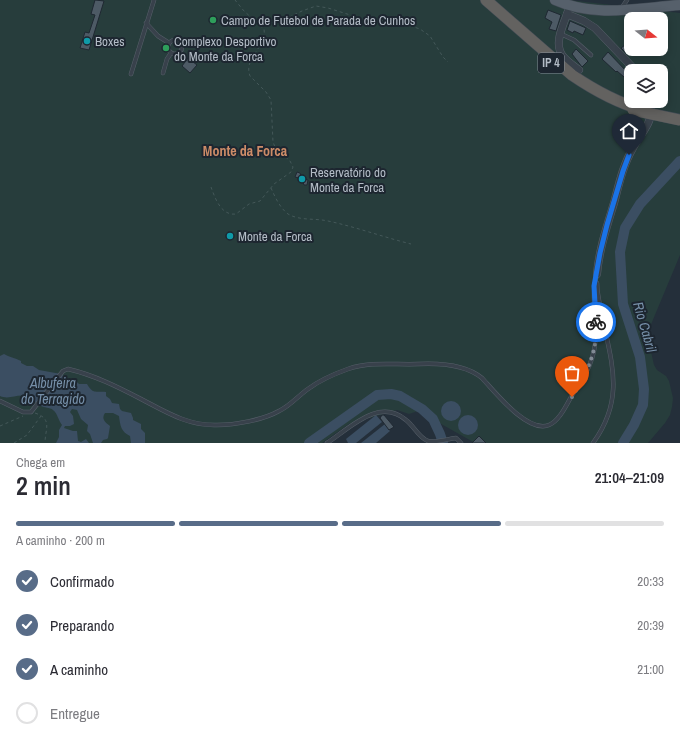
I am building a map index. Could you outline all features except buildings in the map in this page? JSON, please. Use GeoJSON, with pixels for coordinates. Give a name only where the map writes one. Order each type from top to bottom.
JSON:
{"type":"FeatureCollection","features":[{"type":"Feature","properties":{"kind":"highway","name":"IP 4"},"geometry":{"type":"LineString","coordinates":[[479,0],[556,68],[575,82],[601,97],[634,109],[680,120]]}},
{"type":"Feature","properties":{"kind":"highway","name":"IP 4"},"geometry":{"type":"LineString","coordinates":[[486,0],[572,75],[598,91],[634,109]]}},
{"type":"Feature","properties":{"kind":"highway"},"geometry":{"type":"LineString","coordinates":[[634,109],[639,108]]}},
{"type":"Feature","properties":{"kind":"highway"},"geometry":{"type":"LineString","coordinates":[[654,108],[680,117]]}},
{"type":"Feature","properties":{"kind":"main road"},"geometry":{"type":"LineString","coordinates":[[555,0],[569,10],[620,10],[673,5]]}},
{"type":"Feature","properties":{"kind":"street"},"geometry":{"type":"LineString","coordinates":[[579,70],[561,54],[559,42],[569,10],[595,28],[629,64]]}},
{"type":"Feature","properties":{"kind":"street"},"geometry":{"type":"LineString","coordinates":[[597,274],[605,232],[623,171],[629,155],[652,116],[652,111],[650,108]]}},
{"type":"Feature","properties":{"kind":"lane"},"geometry":{"type":"LineString","coordinates":[[131,74],[154,0]]}},
{"type":"Feature","properties":{"kind":"lane"},"geometry":{"type":"LineString","coordinates":[[620,10],[627,0]]}},
{"type":"Feature","properties":{"kind":"lane"},"geometry":{"type":"LineString","coordinates":[[146,23],[158,36],[169,43]]}},
{"type":"Feature","properties":{"kind":"lane"},"geometry":{"type":"LineString","coordinates":[[561,34],[574,40],[591,55]]}},
{"type":"Feature","properties":{"kind":"lane"},"geometry":{"type":"LineString","coordinates":[[163,73],[170,53],[168,49],[169,43],[172,40],[181,42],[181,51],[177,54],[170,53]]}},
{"type":"Feature","properties":{"kind":"lane"},"geometry":{"type":"LineString","coordinates":[[0,401],[23,412],[31,412],[65,369],[105,381],[177,418],[201,424],[217,425],[255,419],[276,413],[314,385],[332,375],[351,368],[377,364],[438,364],[464,369],[478,375],[522,418],[538,426],[548,426],[556,419],[578,387],[592,358],[596,338],[594,293],[597,274]]}},
{"type":"Feature","properties":{"kind":"lane"},"geometry":{"type":"LineString","coordinates":[[593,443],[601,431],[612,404],[614,385],[613,370],[598,293],[597,274]]}},
{"type":"Feature","properties":{"kind":"lane"},"geometry":{"type":"LineString","coordinates":[[327,443],[369,414],[382,412],[400,416],[410,423],[424,439],[429,442],[458,439],[461,443]]}},
{"type":"Feature","properties":{"kind":"path"},"geometry":{"type":"LineString","coordinates":[[211,187],[218,206],[231,214],[236,214],[248,204],[260,201],[271,188],[291,172],[293,167],[290,161],[275,147],[273,142],[272,100],[249,73],[250,62],[257,50],[264,32],[262,27],[234,0]]}},
{"type":"Feature","properties":{"kind":"path"},"geometry":{"type":"LineString","coordinates":[[259,25],[281,21],[316,6],[328,8],[363,19],[392,21],[420,29],[430,36],[443,57],[448,62]]}},
{"type":"Feature","properties":{"kind":"path"},"geometry":{"type":"LineString","coordinates":[[271,188],[281,206],[288,213],[294,216],[330,222],[411,244]]}},
{"type":"Feature","properties":{"kind":"path"},"geometry":{"type":"LineString","coordinates":[[0,426],[12,422],[31,412],[41,415],[46,420],[47,424],[45,443]]}},
{"type":"Feature","properties":{"kind":"path"},"geometry":{"type":"LineString","coordinates":[[14,443],[27,435],[41,415]]}},
{"type":"Feature","properties":{"kind":"green space"},"geometry":{"type":"Polygon","coordinates":[[[0,0],[569,0],[680,13],[680,255],[647,334],[654,365],[657,370],[666,376],[669,381],[673,398],[670,415],[665,423],[648,443],[475,443],[418,411],[409,414],[397,410],[349,424],[322,443],[0,443],[0,0]]]}},
{"type":"Feature","properties":{"kind":"water","name":"Albufeira do Terragido"},"geometry":{"type":"Polygon","coordinates":[[[4,354],[21,361],[21,363],[27,366],[33,366],[39,370],[61,374],[79,384],[87,384],[94,391],[106,392],[106,396],[112,403],[119,404],[122,411],[131,413],[133,420],[141,424],[141,429],[145,433],[145,443],[131,443],[130,436],[122,428],[119,416],[113,413],[105,413],[105,422],[110,426],[108,438],[103,440],[101,443],[93,443],[90,434],[87,431],[88,425],[81,419],[77,410],[72,409],[70,412],[73,416],[74,424],[65,426],[64,428],[77,431],[78,441],[81,442],[86,439],[89,443],[56,443],[59,437],[59,430],[62,425],[53,410],[41,406],[25,396],[0,396],[0,356],[4,354]]]}},
{"type":"Feature","properties":{"kind":"water"},"geometry":{"type":"Polygon","coordinates":[[[451,401],[458,404],[461,411],[458,418],[451,421],[444,418],[441,411],[444,404],[451,401]]]}},
{"type":"Feature","properties":{"kind":"water"},"geometry":{"type":"Polygon","coordinates":[[[376,415],[382,422],[356,443],[348,443],[346,439],[376,415]]]}},
{"type":"Feature","properties":{"kind":"water"},"geometry":{"type":"Polygon","coordinates":[[[468,415],[475,418],[478,425],[475,432],[468,435],[461,432],[458,425],[461,418],[468,415]]]}},
{"type":"Feature","properties":{"kind":"water"},"geometry":{"type":"Polygon","coordinates":[[[385,424],[390,431],[376,443],[361,443],[385,424]]]}},
{"type":"Feature","properties":{"kind":"waterway","name":"Rio Cabril"},"geometry":{"type":"LineString","coordinates":[[623,443],[634,425],[643,405],[644,389],[640,357],[623,304],[620,252],[625,228],[640,204],[680,161]]}},
{"type":"Feature","properties":{"kind":"waterway","name":"Rio Cabril"},"geometry":{"type":"LineString","coordinates":[[309,443],[377,395],[391,394],[400,396],[422,409],[433,419],[443,443]]}},
{"type":"Feature","properties":{"kind":"way so far"},"geometry":{"type":"LineString","coordinates":[[572,397],[582,381],[592,358],[596,343],[596,322]]}},
{"type":"Feature","properties":{"kind":"place","name":"Campo de Futebol de Parada de Cunhos"},"geometry":{"type":"Point","coordinates":[213,20]}},
{"type":"Feature","properties":{"kind":"place","name":"Boxes"},"geometry":{"type":"Point","coordinates":[87,41]}},
{"type":"Feature","properties":{"kind":"place","name":"Complexo Desportivo do Monte da Forca"},"geometry":{"type":"Point","coordinates":[166,48]}},
{"type":"Feature","properties":{"kind":"place","name":"Reservatório do Monte da Forca"},"geometry":{"type":"Point","coordinates":[302,179]}},
{"type":"Feature","properties":{"kind":"place","name":"Monte da Forca"},"geometry":{"type":"Point","coordinates":[230,236]}},
{"type":"Feature","properties":{"kind":"district","name":"Monte da Forca"},"geometry":{"type":"Point","coordinates":[245,151]}},
{"type":"Feature","properties":{"kind":"route"},"geometry":{"type":"LineString","coordinates":[[596,322],[594,286],[600,253],[607,225],[629,155]]}}]}
